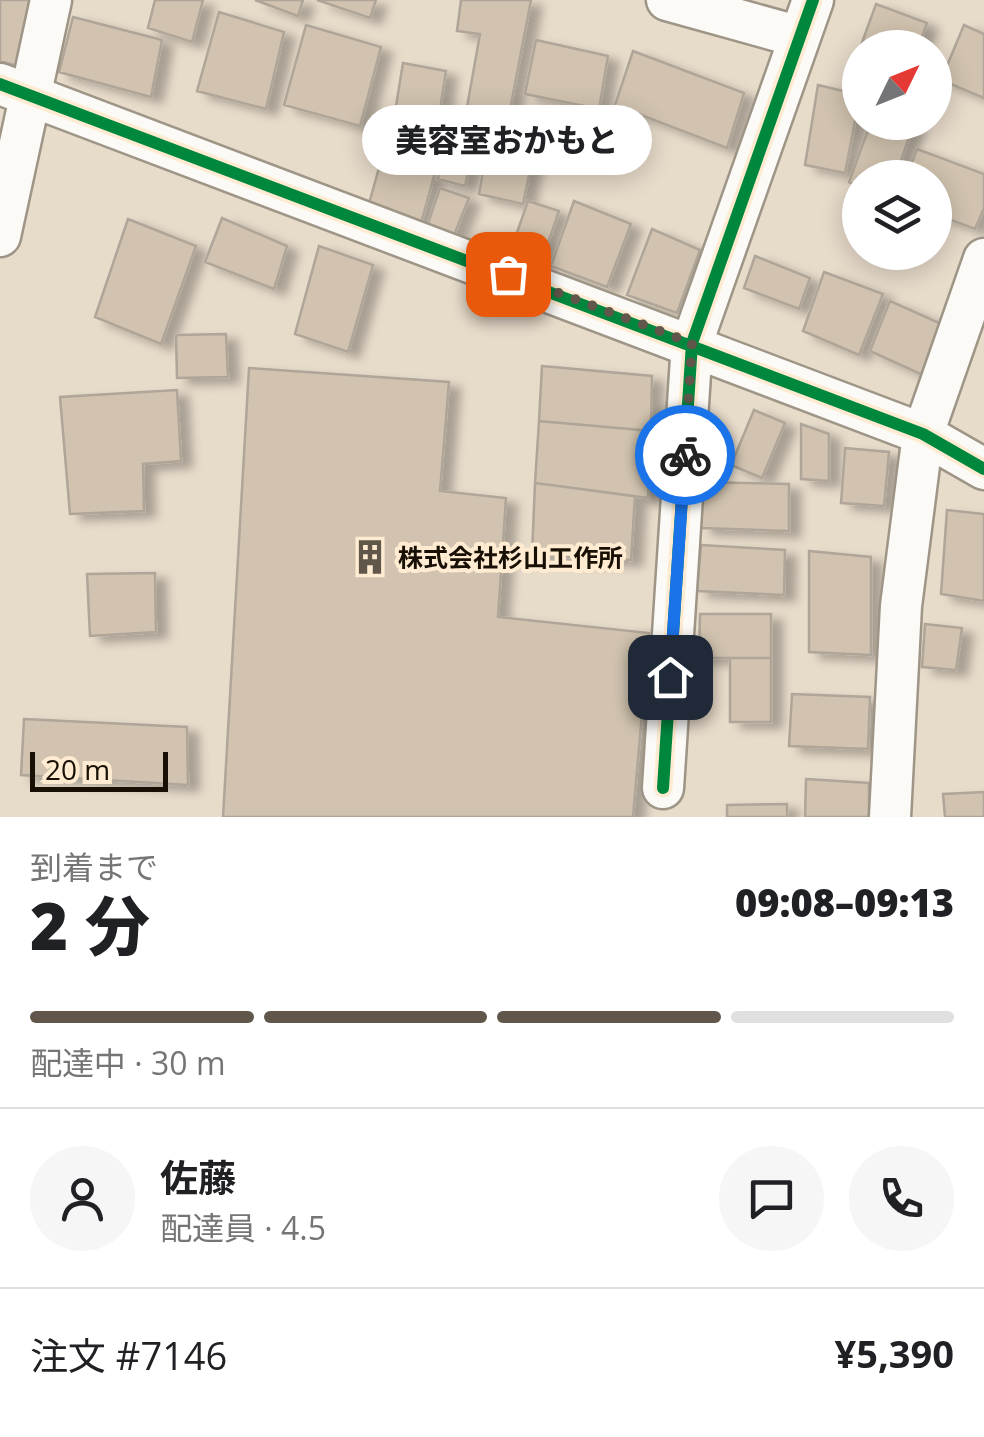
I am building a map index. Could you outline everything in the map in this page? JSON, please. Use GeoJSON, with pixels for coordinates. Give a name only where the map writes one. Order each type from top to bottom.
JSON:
{"type":"FeatureCollection","features":[{"type":"Feature","properties":{"kind":"street"},"geometry":{"type":"LineString","coordinates":[[0,236],[14,89],[51,0]]}},
{"type":"Feature","properties":{"kind":"street"},"geometry":{"type":"LineString","coordinates":[[663,788],[692,343],[806,19],[668,0]]}},
{"type":"Feature","properties":{"kind":"street"},"geometry":{"type":"LineString","coordinates":[[14,89],[692,343],[924,434],[984,469]]}},
{"type":"Feature","properties":{"kind":"street"},"geometry":{"type":"LineString","coordinates":[[890,817],[901,606],[924,434],[984,259]]}},
{"type":"Feature","properties":{"kind":"building"},"geometry":{"type":"Polygon","coordinates":[[[0,0],[39,0],[21,67],[0,61],[0,0]]]}},
{"type":"Feature","properties":{"kind":"building"},"geometry":{"type":"Polygon","coordinates":[[[155,0],[203,0],[192,42],[148,28],[155,0]]]}},
{"type":"Feature","properties":{"kind":"building"},"geometry":{"type":"Polygon","coordinates":[[[255,0],[303,0],[298,16],[255,0]]]}},
{"type":"Feature","properties":{"kind":"building"},"geometry":{"type":"Polygon","coordinates":[[[317,0],[376,0],[370,18],[317,0]]]}},
{"type":"Feature","properties":{"kind":"building"},"geometry":{"type":"Polygon","coordinates":[[[461,0],[531,0],[509,115],[467,107],[480,34],[457,31],[461,0]]]}},
{"type":"Feature","properties":{"kind":"building"},"geometry":{"type":"Polygon","coordinates":[[[876,4],[927,23],[924,30],[867,30],[876,4]]]}},
{"type":"Feature","properties":{"kind":"building"},"geometry":{"type":"Polygon","coordinates":[[[219,12],[284,32],[266,109],[197,91],[219,12]]]}},
{"type":"Feature","properties":{"kind":"building"},"geometry":{"type":"Polygon","coordinates":[[[73,17],[162,40],[151,97],[59,72],[73,17]]]}},
{"type":"Feature","properties":{"kind":"building"},"geometry":{"type":"Polygon","coordinates":[[[306,25],[381,47],[360,126],[284,105],[306,25]]]}},
{"type":"Feature","properties":{"kind":"building"},"geometry":{"type":"Polygon","coordinates":[[[964,25],[984,34],[984,98],[952,85],[952,54],[964,25]]]}},
{"type":"Feature","properties":{"kind":"building"},"geometry":{"type":"Polygon","coordinates":[[[536,40],[608,56],[599,109],[525,94],[536,40]]]}},
{"type":"Feature","properties":{"kind":"building"},"geometry":{"type":"Polygon","coordinates":[[[633,51],[744,93],[727,148],[615,105],[633,51]]]}},
{"type":"Feature","properties":{"kind":"building"},"geometry":{"type":"Polygon","coordinates":[[[403,63],[446,71],[435,142],[391,137],[403,63]]]}},
{"type":"Feature","properties":{"kind":"building"},"geometry":{"type":"Polygon","coordinates":[[[818,85],[842,91],[842,140],[851,140],[848,160],[842,160],[842,172],[805,165],[818,85]]]}},
{"type":"Feature","properties":{"kind":"building"},"geometry":{"type":"Polygon","coordinates":[[[452,115],[479,122],[465,186],[438,179],[452,115]]]}},
{"type":"Feature","properties":{"kind":"building"},"geometry":{"type":"Polygon","coordinates":[[[490,132],[536,141],[523,204],[479,194],[490,132]]]}},
{"type":"Feature","properties":{"kind":"building"},"geometry":{"type":"Polygon","coordinates":[[[864,140],[908,140],[901,160],[857,160],[864,140]]]}},
{"type":"Feature","properties":{"kind":"building"},"geometry":{"type":"Polygon","coordinates":[[[917,149],[946,160],[913,160],[917,149]]]}},
{"type":"Feature","properties":{"kind":"building"},"geometry":{"type":"Polygon","coordinates":[[[382,157],[435,172],[420,227],[367,211],[382,157]]]}},
{"type":"Feature","properties":{"kind":"building"},"geometry":{"type":"Polygon","coordinates":[[[952,162],[984,174],[984,208],[975,229],[952,220],[952,162]]]}},
{"type":"Feature","properties":{"kind":"building"},"geometry":{"type":"Polygon","coordinates":[[[440,188],[469,198],[452,240],[426,229],[440,188]]]}},
{"type":"Feature","properties":{"kind":"building"},"geometry":{"type":"Polygon","coordinates":[[[528,201],[559,211],[537,275],[506,264],[528,201]]]}},
{"type":"Feature","properties":{"kind":"building"},"geometry":{"type":"Polygon","coordinates":[[[574,201],[631,224],[607,287],[551,266],[574,201]]]}},
{"type":"Feature","properties":{"kind":"building"},"geometry":{"type":"Polygon","coordinates":[[[222,218],[287,246],[274,289],[205,262],[222,218]]]}},
{"type":"Feature","properties":{"kind":"building"},"geometry":{"type":"Polygon","coordinates":[[[128,219],[196,246],[161,344],[95,317],[128,219]]]}},
{"type":"Feature","properties":{"kind":"building"},"geometry":{"type":"Polygon","coordinates":[[[652,229],[700,250],[677,313],[627,295],[652,229]]]}},
{"type":"Feature","properties":{"kind":"building"},"geometry":{"type":"Polygon","coordinates":[[[319,246],[373,265],[348,352],[295,334],[319,246]]]}},
{"type":"Feature","properties":{"kind":"building"},"geometry":{"type":"Polygon","coordinates":[[[755,256],[810,278],[799,309],[744,288],[755,256]]]}},
{"type":"Feature","properties":{"kind":"building"},"geometry":{"type":"Polygon","coordinates":[[[824,272],[883,294],[859,355],[803,331],[824,272]]]}},
{"type":"Feature","properties":{"kind":"building"},"geometry":{"type":"Polygon","coordinates":[[[890,301],[946,326],[925,376],[870,351],[890,301]]]}},
{"type":"Feature","properties":{"kind":"building"},"geometry":{"type":"Polygon","coordinates":[[[226,334],[228,377],[177,378],[176,335],[226,334]]]}},
{"type":"Feature","properties":{"kind":"building"},"geometry":{"type":"Polygon","coordinates":[[[542,366],[652,376],[651,431],[539,421],[542,366]]]}},
{"type":"Feature","properties":{"kind":"building","name":"株式会社杉山工作所"},"geometry":{"type":"Polygon","coordinates":[[[249,368],[449,382],[440,491],[506,498],[498,617],[649,633],[633,817],[223,817],[249,368]]]}},
{"type":"Feature","properties":{"kind":"building"},"geometry":{"type":"Polygon","coordinates":[[[177,390],[181,461],[143,464],[144,511],[70,514],[60,397],[177,390]]]}},
{"type":"Feature","properties":{"kind":"building"},"geometry":{"type":"Polygon","coordinates":[[[754,410],[785,423],[762,478],[731,465],[754,410]]]}},
{"type":"Feature","properties":{"kind":"building"},"geometry":{"type":"Polygon","coordinates":[[[539,421],[651,431],[648,498],[535,483],[539,421]]]}},
{"type":"Feature","properties":{"kind":"building"},"geometry":{"type":"Polygon","coordinates":[[[801,424],[829,434],[829,481],[801,479],[801,424]]]}},
{"type":"Feature","properties":{"kind":"building"},"geometry":{"type":"Polygon","coordinates":[[[845,448],[889,452],[884,506],[841,503],[845,448]]]}},
{"type":"Feature","properties":{"kind":"building"},"geometry":{"type":"Polygon","coordinates":[[[702,482],[789,484],[789,531],[701,528],[702,482]]]}},
{"type":"Feature","properties":{"kind":"building"},"geometry":{"type":"Polygon","coordinates":[[[535,483],[635,496],[631,560],[532,555],[535,483]]]}},
{"type":"Feature","properties":{"kind":"building"},"geometry":{"type":"Polygon","coordinates":[[[947,510],[984,514],[984,601],[941,594],[947,510]]]}},
{"type":"Feature","properties":{"kind":"building"},"geometry":{"type":"Polygon","coordinates":[[[701,545],[785,550],[784,595],[697,591],[701,545]]]}},
{"type":"Feature","properties":{"kind":"building"},"geometry":{"type":"Polygon","coordinates":[[[809,551],[871,557],[871,655],[809,652],[809,551]]]}},
{"type":"Feature","properties":{"kind":"building"},"geometry":{"type":"Polygon","coordinates":[[[155,573],[156,632],[90,636],[87,574],[155,573]]]}},
{"type":"Feature","properties":{"kind":"building"},"geometry":{"type":"Polygon","coordinates":[[[700,614],[771,614],[771,658],[699,658],[700,614]]]}},
{"type":"Feature","properties":{"kind":"building"},"geometry":{"type":"Polygon","coordinates":[[[925,624],[962,628],[956,670],[922,667],[925,624]]]}},
{"type":"Feature","properties":{"kind":"building"},"geometry":{"type":"Polygon","coordinates":[[[730,658],[771,658],[771,722],[730,722],[730,658]]]}},
{"type":"Feature","properties":{"kind":"building"},"geometry":{"type":"Polygon","coordinates":[[[792,694],[870,697],[868,749],[789,746],[792,694]]]}},
{"type":"Feature","properties":{"kind":"building"},"geometry":{"type":"Polygon","coordinates":[[[24,719],[187,727],[188,785],[21,775],[24,719]]]}},
{"type":"Feature","properties":{"kind":"building"},"geometry":{"type":"Polygon","coordinates":[[[806,779],[869,783],[869,817],[805,817],[806,779]]]}},
{"type":"Feature","properties":{"kind":"building"},"geometry":{"type":"Polygon","coordinates":[[[984,792],[984,817],[945,817],[943,794],[984,792]]]}},
{"type":"Feature","properties":{"kind":"building"},"geometry":{"type":"Polygon","coordinates":[[[787,804],[787,817],[727,817],[727,805],[787,804]]]}},
{"type":"Feature","properties":{"kind":"cycle path"},"geometry":{"type":"LineString","coordinates":[[663,788],[692,343],[813,0]]}},
{"type":"Feature","properties":{"kind":"cycle path"},"geometry":{"type":"LineString","coordinates":[[0,84],[923,434],[984,469]]}},
{"type":"Feature","properties":{"kind":"way so far"},"geometry":{"type":"LineString","coordinates":[[508,274],[692,343],[685,455]]}},
{"type":"Feature","properties":{"kind":"place","name":"美容室おかもと"},"geometry":{"type":"Point","coordinates":[508,274]}},
{"type":"Feature","properties":{"kind":"place","name":"株式会社杉山工作所"},"geometry":{"type":"Point","coordinates":[370,557]}},
{"type":"Feature","properties":{"kind":"route"},"geometry":{"type":"LineString","coordinates":[[670,677],[685,455]]}}]}
